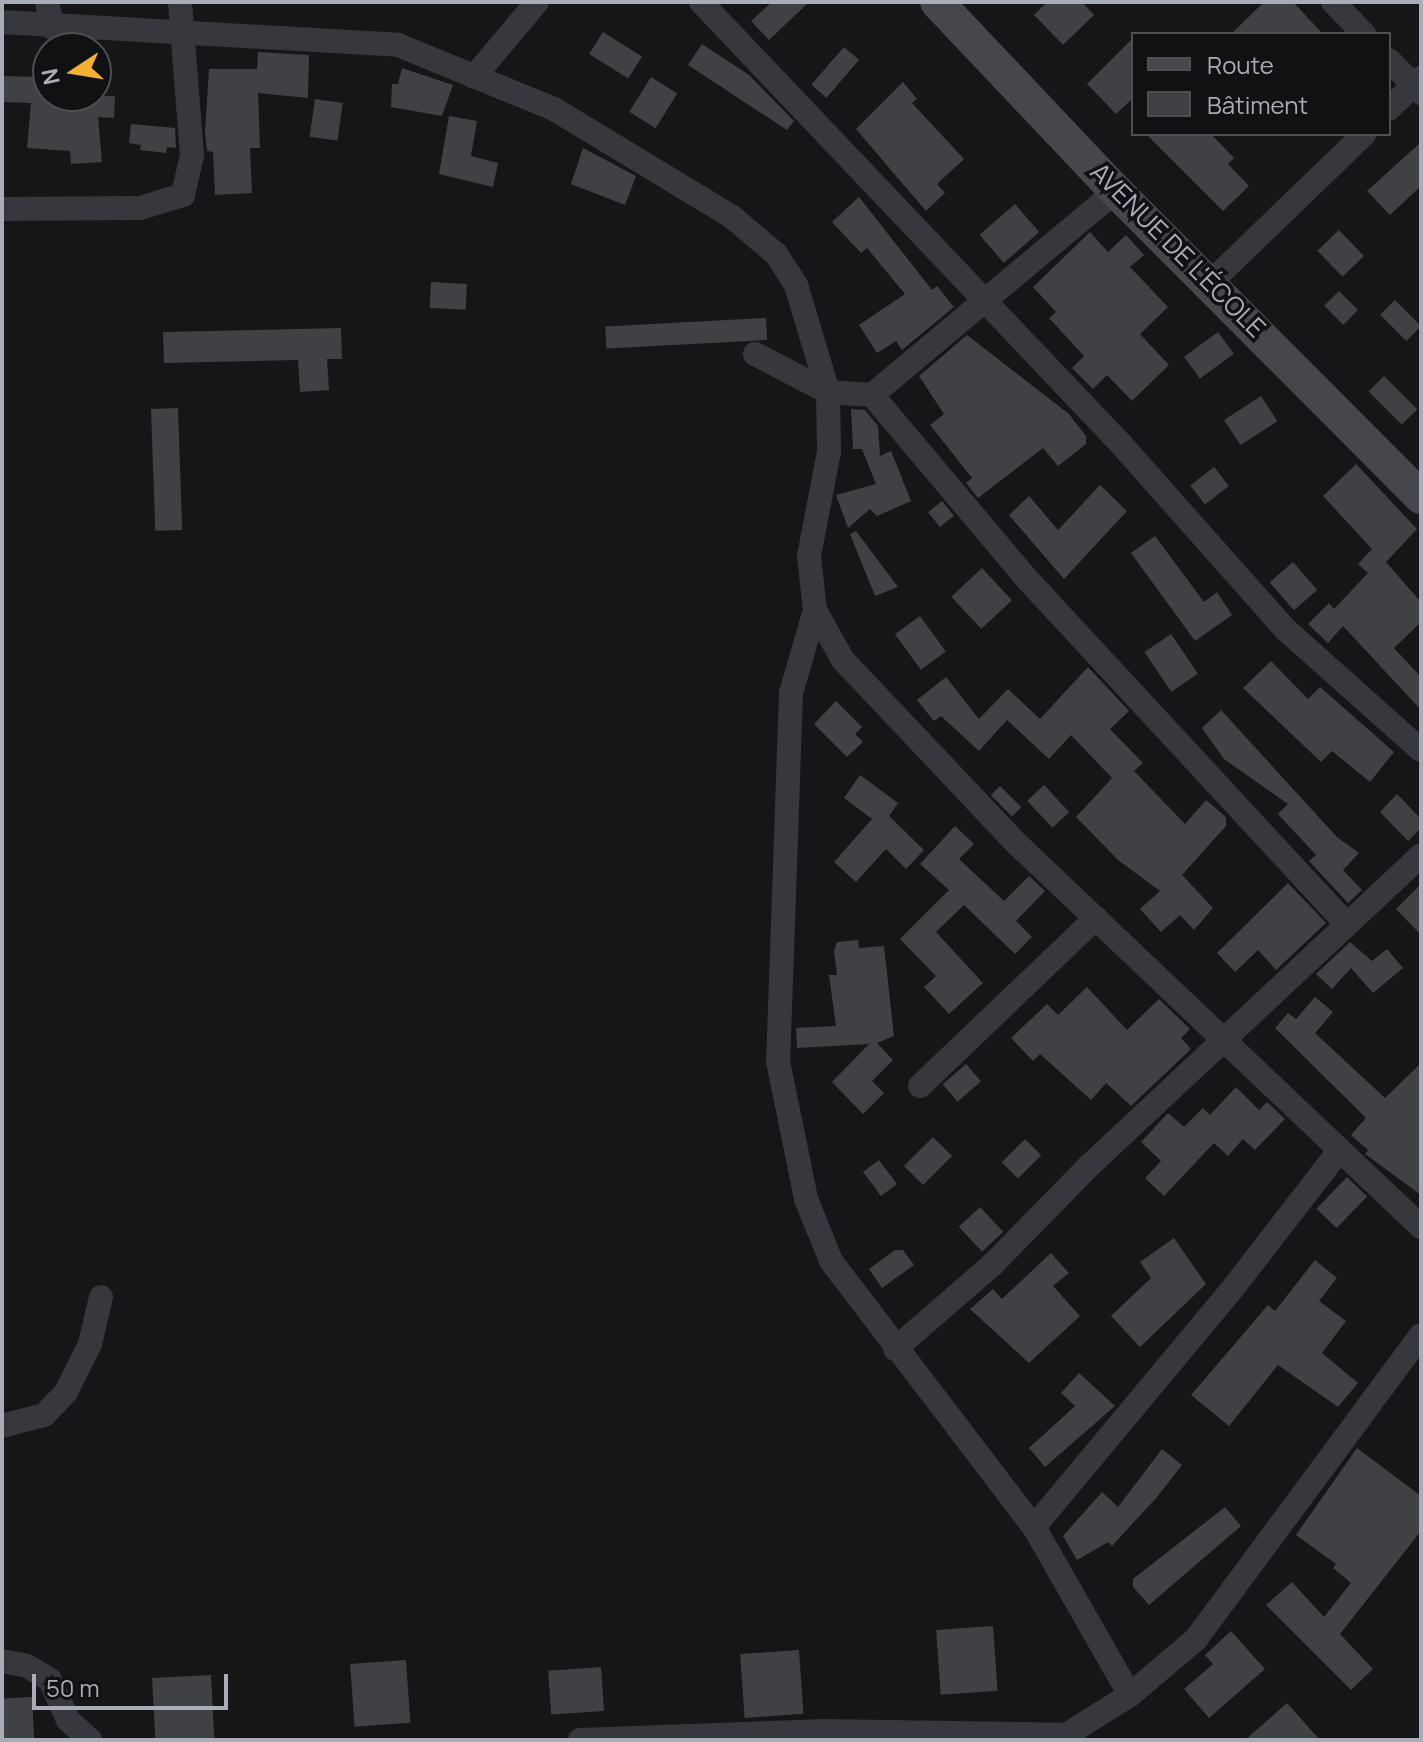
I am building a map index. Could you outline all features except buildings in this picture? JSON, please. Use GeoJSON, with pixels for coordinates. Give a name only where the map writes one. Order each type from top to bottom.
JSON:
{"type":"FeatureCollection","features":[{"type":"Feature","properties":{"kind":"street"},"geometry":{"type":"LineString","coordinates":[[47,2],[53,28]]}},
{"type":"Feature","properties":{"kind":"street"},"geometry":{"type":"LineString","coordinates":[[2,209],[140,208],[183,195],[192,155],[180,2]]}},
{"type":"Feature","properties":{"kind":"street"},"geometry":{"type":"LineString","coordinates":[[474,77],[537,2]]}},
{"type":"Feature","properties":{"kind":"street"},"geometry":{"type":"LineString","coordinates":[[701,2],[987,302],[1285,629],[1421,750]]}},
{"type":"Feature","properties":{"kind":"street","name":"AVENUE DE L'ÉCOLE"},"geometry":{"type":"LineString","coordinates":[[937,2],[1116,191],[1211,282],[1421,497]]}},
{"type":"Feature","properties":{"kind":"street"},"geometry":{"type":"LineString","coordinates":[[1333,2],[1362,32]]}},
{"type":"Feature","properties":{"kind":"street"},"geometry":{"type":"LineString","coordinates":[[2,22],[185,36],[398,45],[554,109],[731,216],[776,254],[808,317],[828,392],[829,452],[809,556],[815,610],[791,693],[778,1061],[806,1199],[831,1261],[895,1349],[1034,1527],[1130,1695]]}},
{"type":"Feature","properties":{"kind":"street"},"geometry":{"type":"LineString","coordinates":[[1391,62],[1419,85],[1391,107]]}},
{"type":"Feature","properties":{"kind":"street"},"geometry":{"type":"LineString","coordinates":[[1211,282],[1362,136]]}},
{"type":"Feature","properties":{"kind":"street"},"geometry":{"type":"LineString","coordinates":[[755,354],[828,392],[872,395],[987,302],[1116,191]]}},
{"type":"Feature","properties":{"kind":"street"},"geometry":{"type":"LineString","coordinates":[[872,395],[1027,579],[1346,923]]}},
{"type":"Feature","properties":{"kind":"street"},"geometry":{"type":"LineString","coordinates":[[815,610],[843,660],[883,706],[1221,1041],[1421,1227]]}},
{"type":"Feature","properties":{"kind":"street"},"geometry":{"type":"LineString","coordinates":[[895,1349],[993,1264],[1221,1041],[1421,855]]}},
{"type":"Feature","properties":{"kind":"street"},"geometry":{"type":"LineString","coordinates":[[920,1086],[1096,918]]}},
{"type":"Feature","properties":{"kind":"street"},"geometry":{"type":"LineString","coordinates":[[1034,1527],[1230,1292],[1339,1151]]}},
{"type":"Feature","properties":{"kind":"street"},"geometry":{"type":"LineString","coordinates":[[2,1426],[44,1415],[66,1392],[90,1344],[101,1297]]}},
{"type":"Feature","properties":{"kind":"street"},"geometry":{"type":"LineString","coordinates":[[580,1740],[821,1731],[1061,1738],[1130,1695],[1196,1639],[1421,1335]]}},
{"type":"Feature","properties":{"kind":"street"},"geometry":{"type":"LineString","coordinates":[[2,1661],[27,1666],[50,1680],[68,1720],[90,1740]]}}]}
